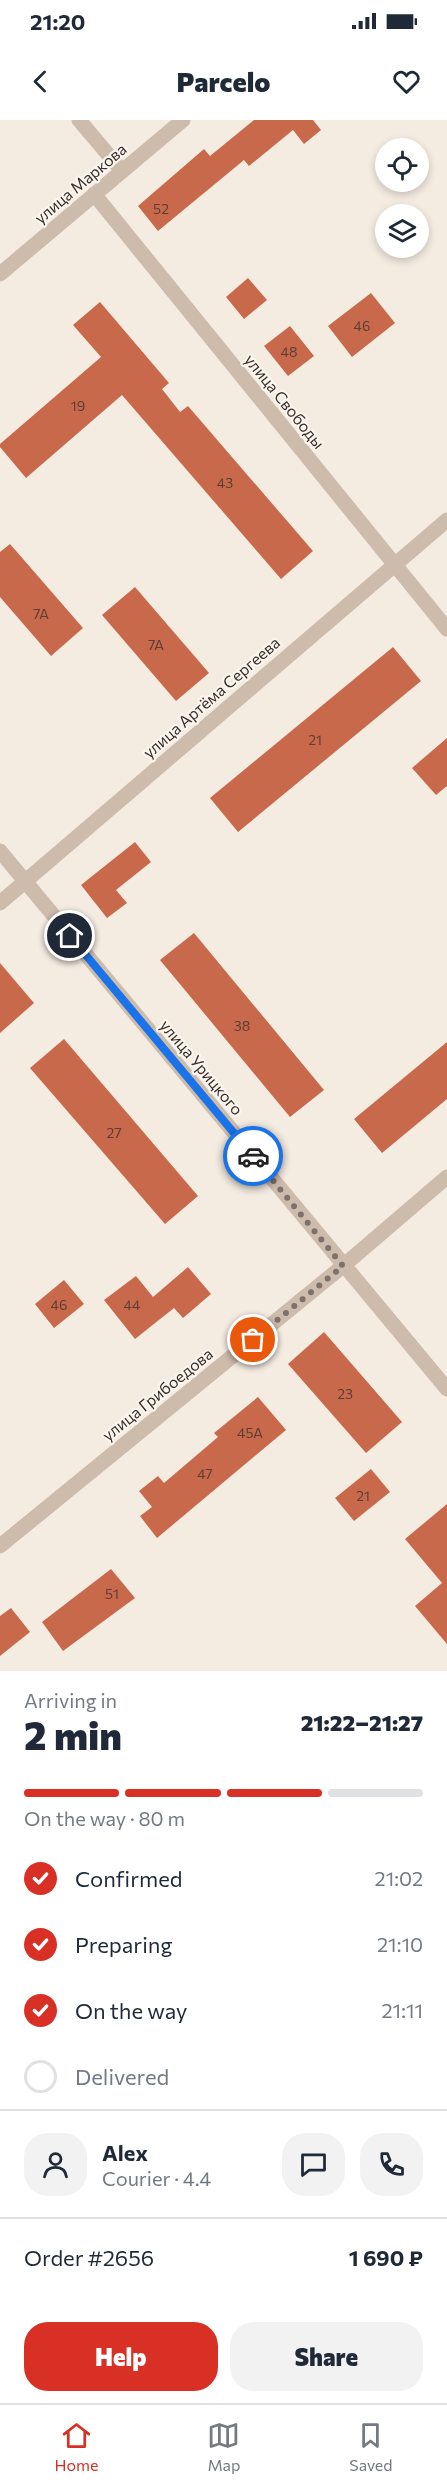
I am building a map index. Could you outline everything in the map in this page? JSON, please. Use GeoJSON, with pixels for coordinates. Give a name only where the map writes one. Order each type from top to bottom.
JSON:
{"type":"FeatureCollection","features":[{"type":"Feature","properties":{"kind":"street"},"geometry":{"type":"LineString","coordinates":[[79,120],[122,171]]}},
{"type":"Feature","properties":{"kind":"street","name":"улица Маркова"},"geometry":{"type":"LineString","coordinates":[[0,274],[183,120]]}},
{"type":"Feature","properties":{"kind":"street","name":"улица Свободы"},"geometry":{"type":"LineString","coordinates":[[94,194],[447,629]]}},
{"type":"Feature","properties":{"kind":"street","name":"улица Артёма Сергеева"},"geometry":{"type":"LineString","coordinates":[[0,903],[447,520]]}},
{"type":"Feature","properties":{"kind":"street","name":"улица Урицкого"},"geometry":{"type":"LineString","coordinates":[[0,851],[447,1389]]}},
{"type":"Feature","properties":{"kind":"street","name":"улица Грибоедова"},"geometry":{"type":"LineString","coordinates":[[0,1546],[343,1266],[447,1177]]}},
{"type":"Feature","properties":{"kind":"building"},"geometry":{"type":"Polygon","coordinates":[[[254,120],[313,120],[321,130],[304,144],[293,130],[249,166],[244,160],[158,231],[138,206],[204,149],[210,156],[254,120]]]}},
{"type":"Feature","properties":{"kind":"building"},"geometry":{"type":"Polygon","coordinates":[[[248,278],[267,300],[244,319],[226,297],[248,278]]]}},
{"type":"Feature","properties":{"kind":"building"},"geometry":{"type":"Polygon","coordinates":[[[371,293],[395,323],[352,357],[328,326],[371,293]]]}},
{"type":"Feature","properties":{"kind":"building"},"geometry":{"type":"Polygon","coordinates":[[[100,302],[169,383],[162,389],[180,412],[188,406],[313,551],[281,579],[122,395],[26,478],[0,447],[0,444],[101,357],[73,325],[100,302]]]}},
{"type":"Feature","properties":{"kind":"building"},"geometry":{"type":"Polygon","coordinates":[[[290,326],[314,356],[288,376],[264,346],[290,326]]]}},
{"type":"Feature","properties":{"kind":"building"},"geometry":{"type":"Polygon","coordinates":[[[10,544],[83,628],[51,656],[0,597],[0,552],[10,544]]]}},
{"type":"Feature","properties":{"kind":"building"},"geometry":{"type":"Polygon","coordinates":[[[135,587],[209,673],[176,701],[102,615],[135,587]]]}},
{"type":"Feature","properties":{"kind":"building"},"geometry":{"type":"Polygon","coordinates":[[[393,647],[421,681],[238,832],[210,798],[393,647]]]}},
{"type":"Feature","properties":{"kind":"building"},"geometry":{"type":"Polygon","coordinates":[[[447,738],[447,786],[436,795],[412,768],[447,738]]]}},
{"type":"Feature","properties":{"kind":"building"},"geometry":{"type":"Polygon","coordinates":[[[135,842],[151,862],[116,890],[127,903],[107,918],[81,885],[135,842]]]}},
{"type":"Feature","properties":{"kind":"building"},"geometry":{"type":"Polygon","coordinates":[[[194,933],[324,1090],[290,1117],[160,960],[194,933]]]}},
{"type":"Feature","properties":{"kind":"building"},"geometry":{"type":"Polygon","coordinates":[[[0,963],[34,1003],[0,1033],[0,963]]]}},
{"type":"Feature","properties":{"kind":"building"},"geometry":{"type":"Polygon","coordinates":[[[64,1039],[198,1196],[165,1224],[30,1068],[64,1039]]]}},
{"type":"Feature","properties":{"kind":"building"},"geometry":{"type":"Polygon","coordinates":[[[447,1042],[447,1099],[382,1153],[354,1119],[447,1042]]]}},
{"type":"Feature","properties":{"kind":"building"},"geometry":{"type":"Polygon","coordinates":[[[188,1267],[211,1294],[183,1318],[174,1308],[135,1339],[104,1300],[136,1276],[153,1297],[188,1267]]]}},
{"type":"Feature","properties":{"kind":"building"},"geometry":{"type":"Polygon","coordinates":[[[64,1280],[84,1304],[54,1328],[35,1304],[64,1280]]]}},
{"type":"Feature","properties":{"kind":"building"},"geometry":{"type":"Polygon","coordinates":[[[324,1332],[402,1422],[366,1453],[288,1364],[324,1332]]]}},
{"type":"Feature","properties":{"kind":"building"},"geometry":{"type":"Polygon","coordinates":[[[258,1397],[286,1430],[157,1538],[140,1516],[152,1507],[139,1491],[158,1476],[164,1483],[218,1437],[214,1433],[258,1397]]]}},
{"type":"Feature","properties":{"kind":"building"},"geometry":{"type":"Polygon","coordinates":[[[371,1469],[390,1492],[354,1521],[335,1498],[371,1469]]]}},
{"type":"Feature","properties":{"kind":"building"},"geometry":{"type":"Polygon","coordinates":[[[447,1504],[447,1644],[415,1606],[442,1583],[405,1539],[447,1504]]]}},
{"type":"Feature","properties":{"kind":"building"},"geometry":{"type":"Polygon","coordinates":[[[111,1569],[135,1598],[63,1651],[42,1622],[111,1569]]]}},
{"type":"Feature","properties":{"kind":"building"},"geometry":{"type":"Polygon","coordinates":[[[11,1608],[30,1632],[0,1656],[0,1616],[11,1608]]]}},
{"type":"Feature","properties":{"kind":"way so far"},"geometry":{"type":"LineString","coordinates":[[253,1156],[343,1266],[253,1340]]}},
{"type":"Feature","properties":{"kind":"route"},"geometry":{"type":"LineString","coordinates":[[70,936],[253,1156]]}}]}
